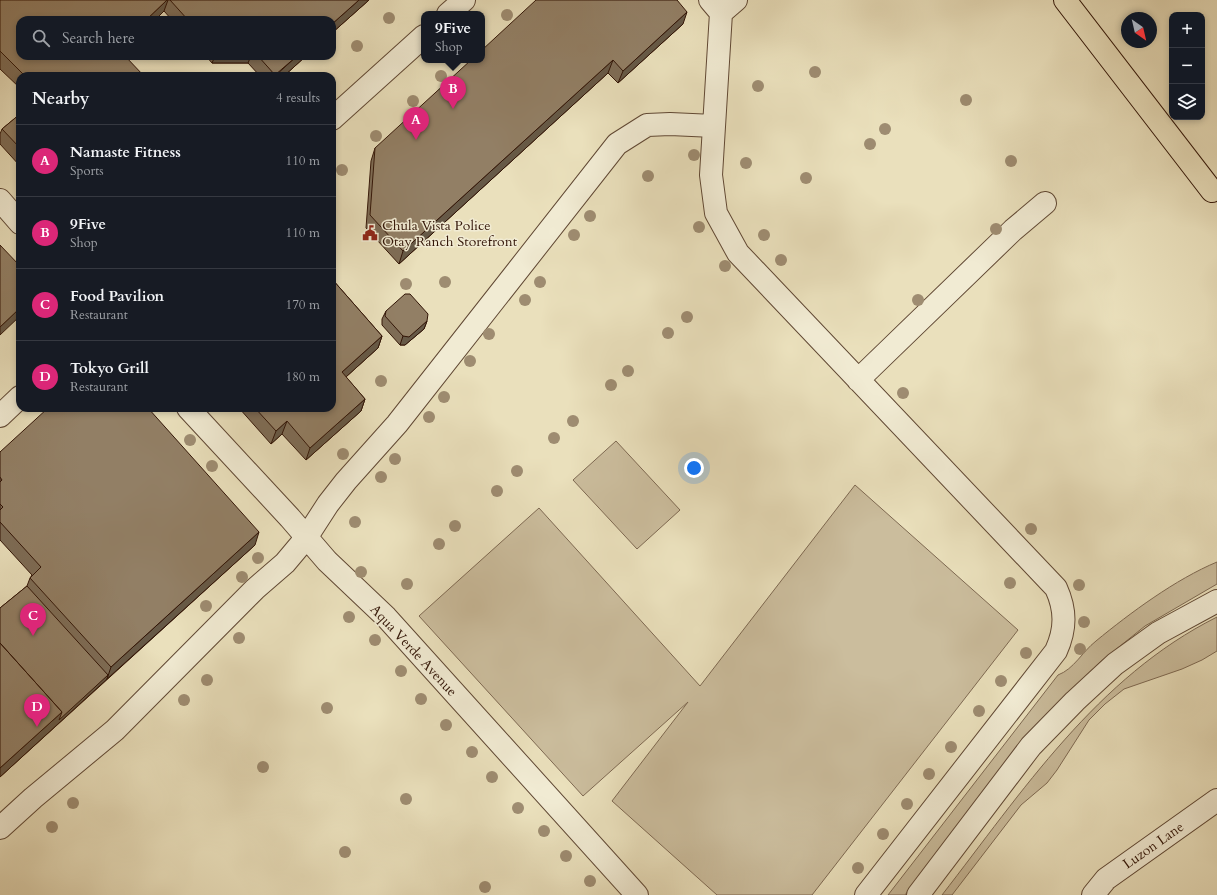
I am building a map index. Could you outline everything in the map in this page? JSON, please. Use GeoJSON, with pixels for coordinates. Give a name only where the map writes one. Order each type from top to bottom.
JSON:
{"type":"FeatureCollection","features":[{"type":"Feature","properties":{"kind":"highway"},"geometry":{"type":"LineString","coordinates":[[1064,0],[1215,194]]}},
{"type":"Feature","properties":{"kind":"highway"},"geometry":{"type":"LineString","coordinates":[[1084,0],[1215,194]]}},
{"type":"Feature","properties":{"kind":"street"},"geometry":{"type":"LineString","coordinates":[[451,11],[464,0]]}},
{"type":"Feature","properties":{"kind":"street"},"geometry":{"type":"LineString","coordinates":[[722,4],[711,175],[716,213],[738,253],[1056,588],[1061,599],[1064,621],[1060,642],[1056,651],[866,895]]}},
{"type":"Feature","properties":{"kind":"street"},"geometry":{"type":"LineString","coordinates":[[336,116],[421,39]]}},
{"type":"Feature","properties":{"kind":"street"},"geometry":{"type":"LineString","coordinates":[[0,828],[33,798],[115,730],[255,589],[285,563],[306,538],[328,504],[397,424],[617,144],[647,125],[670,124],[714,126]]}},
{"type":"Feature","properties":{"kind":"street"},"geometry":{"type":"LineString","coordinates":[[0,200],[16,218]]}},
{"type":"Feature","properties":{"kind":"street"},"geometry":{"type":"LineString","coordinates":[[858,380],[1013,230],[1044,202]]}},
{"type":"Feature","properties":{"kind":"street"},"geometry":{"type":"LineString","coordinates":[[0,416],[16,401]]}},
{"type":"Feature","properties":{"kind":"street","name":"Aqua Verde Avenue"},"geometry":{"type":"LineString","coordinates":[[192,412],[285,515],[290,518],[327,561],[386,617],[637,895]]}},
{"type":"Feature","properties":{"kind":"street"},"geometry":{"type":"LineString","coordinates":[[918,895],[1031,746],[1075,700],[1115,664],[1158,633],[1217,600]]}},
{"type":"Feature","properties":{"kind":"street","name":"Luzon Lane"},"geometry":{"type":"LineString","coordinates":[[1093,895],[1106,879],[1217,800]]}},
{"type":"Feature","properties":{"kind":"shaded area"},"geometry":{"type":"Polygon","coordinates":[[[616,441],[680,510],[637,549],[573,480],[616,441]]]}},
{"type":"Feature","properties":{"kind":"shaded area"},"geometry":{"type":"Polygon","coordinates":[[[855,485],[1018,630],[812,895],[717,895],[612,801],[688,702],[583,796],[419,616],[539,508],[700,686],[855,485]]]}},
{"type":"Feature","properties":{"kind":"shaded area"},"geometry":{"type":"Polygon","coordinates":[[[1217,562],[1217,584],[1145,626],[1099,663],[1034,727],[905,895],[888,895],[1058,675],[1069,669],[1091,645],[1138,608],[1170,587],[1201,569],[1217,562]]]}},
{"type":"Feature","properties":{"kind":"shaded area"},"geometry":{"type":"Polygon","coordinates":[[[1217,617],[1217,651],[1182,669],[1124,689],[1105,704],[1089,720],[1047,783],[1021,805],[952,895],[942,895],[1064,740],[1098,704],[1135,671],[1174,642],[1217,617]]]}},
{"type":"Feature","properties":{"kind":"building"},"geometry":{"type":"Polygon","coordinates":[[[0,0],[167,0],[150,16],[16,16],[16,60],[129,60],[140,72],[21,72],[0,51],[0,0]]]}},
{"type":"Feature","properties":{"kind":"building"},"geometry":{"type":"Polygon","coordinates":[[[170,0],[359,0],[336,20],[336,16],[184,16],[170,0]]]}},
{"type":"Feature","properties":{"kind":"building"},"geometry":{"type":"Polygon","coordinates":[[[536,0],[677,0],[687,12],[623,71],[613,60],[403,251],[370,215],[375,148],[468,63],[485,63],[485,47],[536,0]]]}},
{"type":"Feature","properties":{"kind":"building"},"geometry":{"type":"Polygon","coordinates":[[[262,60],[292,60],[278,72],[272,72],[262,60]]]}},
{"type":"Feature","properties":{"kind":"building"},"geometry":{"type":"Polygon","coordinates":[[[16,117],[16,144],[2,129],[16,117]]]}},
{"type":"Feature","properties":{"kind":"building"},"geometry":{"type":"Polygon","coordinates":[[[0,245],[16,262],[16,312],[0,327],[0,245]]]}},
{"type":"Feature","properties":{"kind":"building"},"geometry":{"type":"Polygon","coordinates":[[[336,284],[382,336],[342,372],[365,399],[310,448],[287,421],[276,431],[259,412],[336,412],[336,284]]]}},
{"type":"Feature","properties":{"kind":"building"},"geometry":{"type":"Polygon","coordinates":[[[405,294],[410,294],[428,314],[427,321],[409,337],[403,336],[385,316],[386,311],[405,294]]]}},
{"type":"Feature","properties":{"kind":"building"},"geometry":{"type":"Polygon","coordinates":[[[44,412],[152,412],[259,532],[111,667],[30,578],[41,567],[0,522],[0,510],[3,507],[0,504],[0,482],[2,480],[0,477],[0,452],[44,412]]]}},
{"type":"Feature","properties":{"kind":"building"},"geometry":{"type":"Polygon","coordinates":[[[27,586],[108,675],[59,720],[62,712],[0,643],[0,608],[27,586]]]}},
{"type":"Feature","properties":{"kind":"building"},"geometry":{"type":"Polygon","coordinates":[[[0,643],[62,712],[0,768],[0,643]]]}},
{"type":"Feature","properties":{"kind":"place","name":"9Five"},"geometry":{"type":"Point","coordinates":[453,109]}},
{"type":"Feature","properties":{"kind":"place","name":"Namaste Fitness"},"geometry":{"type":"Point","coordinates":[416,140]}},
{"type":"Feature","properties":{"kind":"place","name":"Chula Vista Police Otay Ranch Storefront"},"geometry":{"type":"Point","coordinates":[370,233]}},
{"type":"Feature","properties":{"kind":"place","name":"Food Pavilion"},"geometry":{"type":"Point","coordinates":[33,636]}},
{"type":"Feature","properties":{"kind":"place","name":"Tokyo Grill"},"geometry":{"type":"Point","coordinates":[37,727]}}]}
